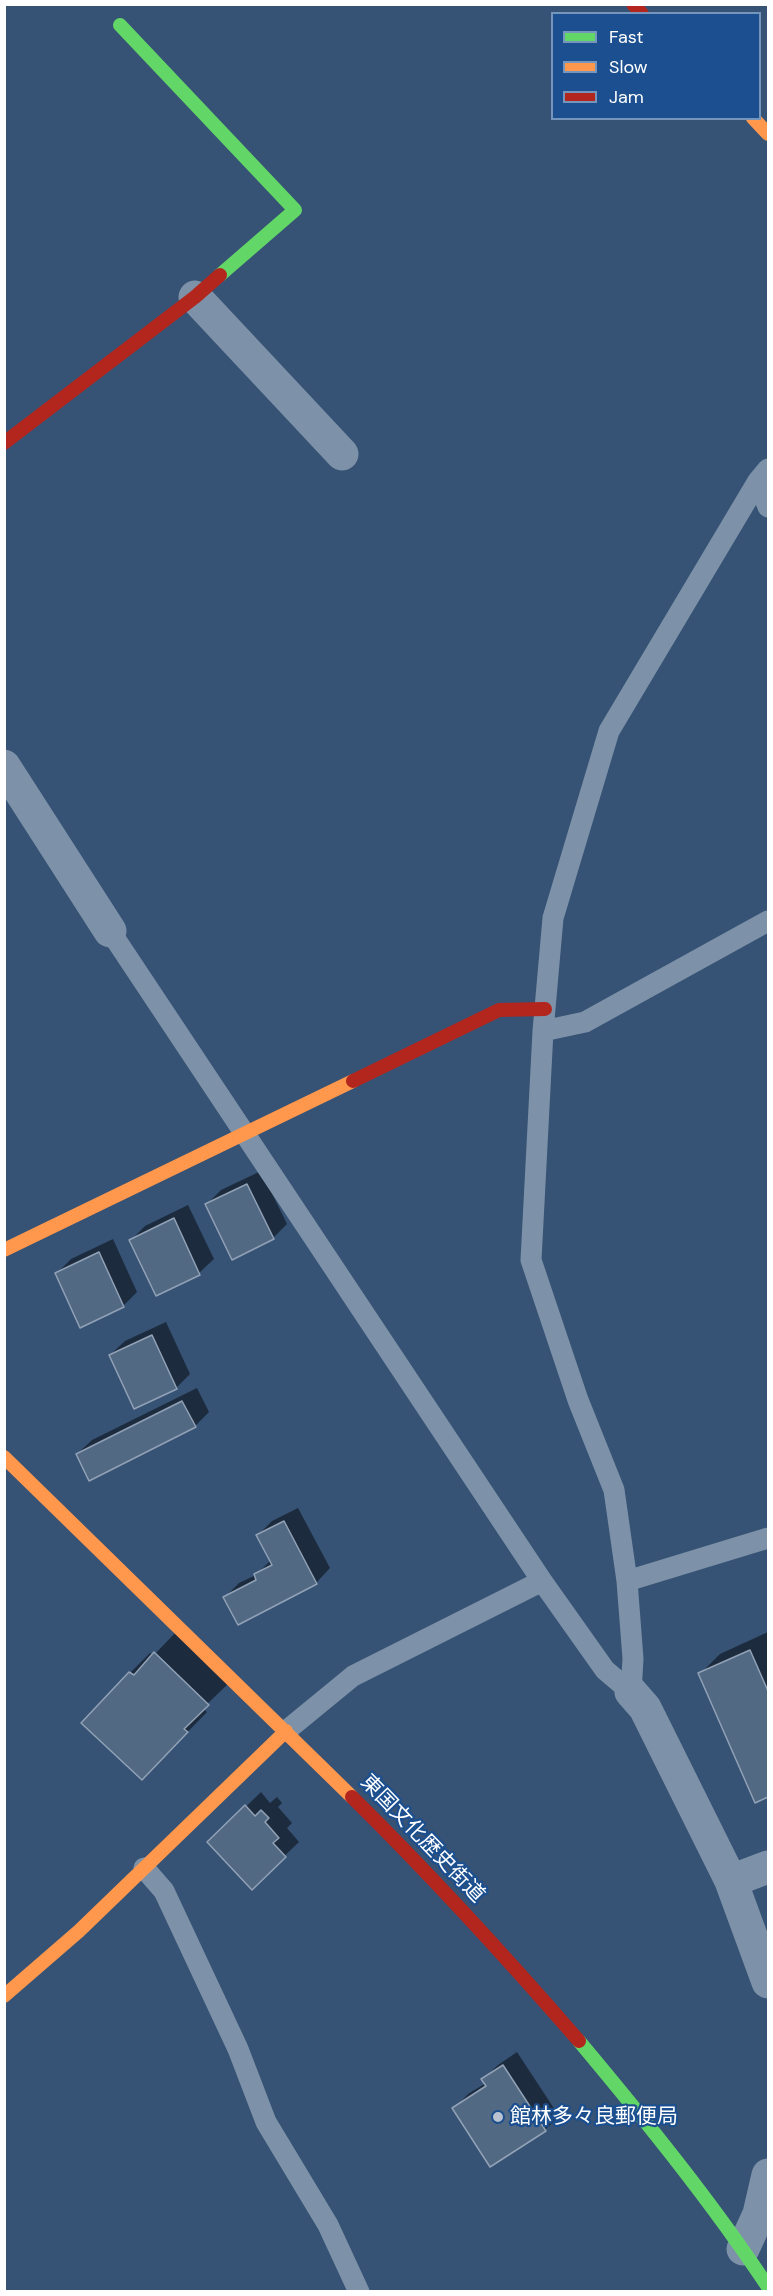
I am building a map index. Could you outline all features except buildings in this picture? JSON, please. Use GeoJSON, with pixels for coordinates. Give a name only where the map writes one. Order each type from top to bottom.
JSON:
{"type":"FeatureCollection","features":[{"type":"Feature","properties":{"kind":"main road"},"geometry":{"type":"LineString","coordinates":[[4,443],[195,297],[296,210],[120,25]]}},
{"type":"Feature","properties":{"kind":"main road"},"geometry":{"type":"LineString","coordinates":[[755,120],[768,134]]}},
{"type":"Feature","properties":{"kind":"main road"},"geometry":{"type":"LineString","coordinates":[[4,1250],[499,1010],[545,1009]]}},
{"type":"Feature","properties":{"kind":"main road","name":"東国文化歴史街道"},"geometry":{"type":"LineString","coordinates":[[4,1458],[413,1857],[508,1960],[620,2090],[743,2248],[768,2287]]}},
{"type":"Feature","properties":{"kind":"main road"},"geometry":{"type":"LineString","coordinates":[[4,1996],[79,1931],[286,1731]]}},
{"type":"Feature","properties":{"kind":"street"},"geometry":{"type":"LineString","coordinates":[[195,297],[342,454]]}},
{"type":"Feature","properties":{"kind":"street"},"geometry":{"type":"LineString","coordinates":[[4,766],[110,931]]}},
{"type":"Feature","properties":{"kind":"street"},"geometry":{"type":"LineString","coordinates":[[631,1692],[645,1708],[731,1881],[768,1982]]}},
{"type":"Feature","properties":{"kind":"street"},"geometry":{"type":"LineString","coordinates":[[731,1881],[768,1867]]}},
{"type":"Feature","properties":{"kind":"street"},"geometry":{"type":"LineString","coordinates":[[743,2248],[759,2214],[768,2175]]}},
{"type":"Feature","properties":{"kind":"lane"},"geometry":{"type":"LineString","coordinates":[[763,475],[768,507]]}},
{"type":"Feature","properties":{"kind":"lane"},"geometry":{"type":"LineString","coordinates":[[631,1692],[633,1659],[627,1581],[614,1490],[578,1401],[531,1260],[543,1031],[552,918],[609,731],[763,475]]}},
{"type":"Feature","properties":{"kind":"lane"},"geometry":{"type":"LineString","coordinates":[[543,1031],[585,1022],[768,921]]}},
{"type":"Feature","properties":{"kind":"lane"},"geometry":{"type":"LineString","coordinates":[[110,931],[542,1581],[605,1670],[631,1692]]}},
{"type":"Feature","properties":{"kind":"lane"},"geometry":{"type":"LineString","coordinates":[[627,1581],[768,1538]]}},
{"type":"Feature","properties":{"kind":"lane"},"geometry":{"type":"LineString","coordinates":[[286,1731],[353,1676],[542,1581]]}},
{"type":"Feature","properties":{"kind":"lane"},"geometry":{"type":"LineString","coordinates":[[144,1868],[164,1891],[238,2049],[266,2122],[327,2225],[359,2292]]}},
{"type":"Feature","properties":{"kind":"traffic: fast"},"geometry":{"type":"LineString","coordinates":[[120,25],[295,210],[220,275]]}},
{"type":"Feature","properties":{"kind":"traffic: fast"},"geometry":{"type":"LineString","coordinates":[[579,2041],[677,2161],[724,2223],[768,2287]]}},
{"type":"Feature","properties":{"kind":"traffic: slow"},"geometry":{"type":"LineString","coordinates":[[755,120],[768,134]]}},
{"type":"Feature","properties":{"kind":"traffic: slow"},"geometry":{"type":"LineString","coordinates":[[4,1250],[353,1081]]}},
{"type":"Feature","properties":{"kind":"traffic: slow"},"geometry":{"type":"LineString","coordinates":[[4,1457],[352,1797]]}},
{"type":"Feature","properties":{"kind":"traffic: slow"},"geometry":{"type":"LineString","coordinates":[[4,1996],[79,1931],[286,1731]]}},
{"type":"Feature","properties":{"kind":"traffic: jam"},"geometry":{"type":"LineString","coordinates":[[633,4],[640,12]]}},
{"type":"Feature","properties":{"kind":"traffic: jam"},"geometry":{"type":"LineString","coordinates":[[4,443],[195,297],[220,275]]}},
{"type":"Feature","properties":{"kind":"traffic: jam"},"geometry":{"type":"LineString","coordinates":[[353,1081],[499,1010],[545,1009]]}},
{"type":"Feature","properties":{"kind":"traffic: jam"},"geometry":{"type":"LineString","coordinates":[[352,1797],[468,1917],[579,2041]]}},
{"type":"Feature","properties":{"kind":"place","name":"館林多々良郵便局"},"geometry":{"type":"Point","coordinates":[498,2117]}}]}
